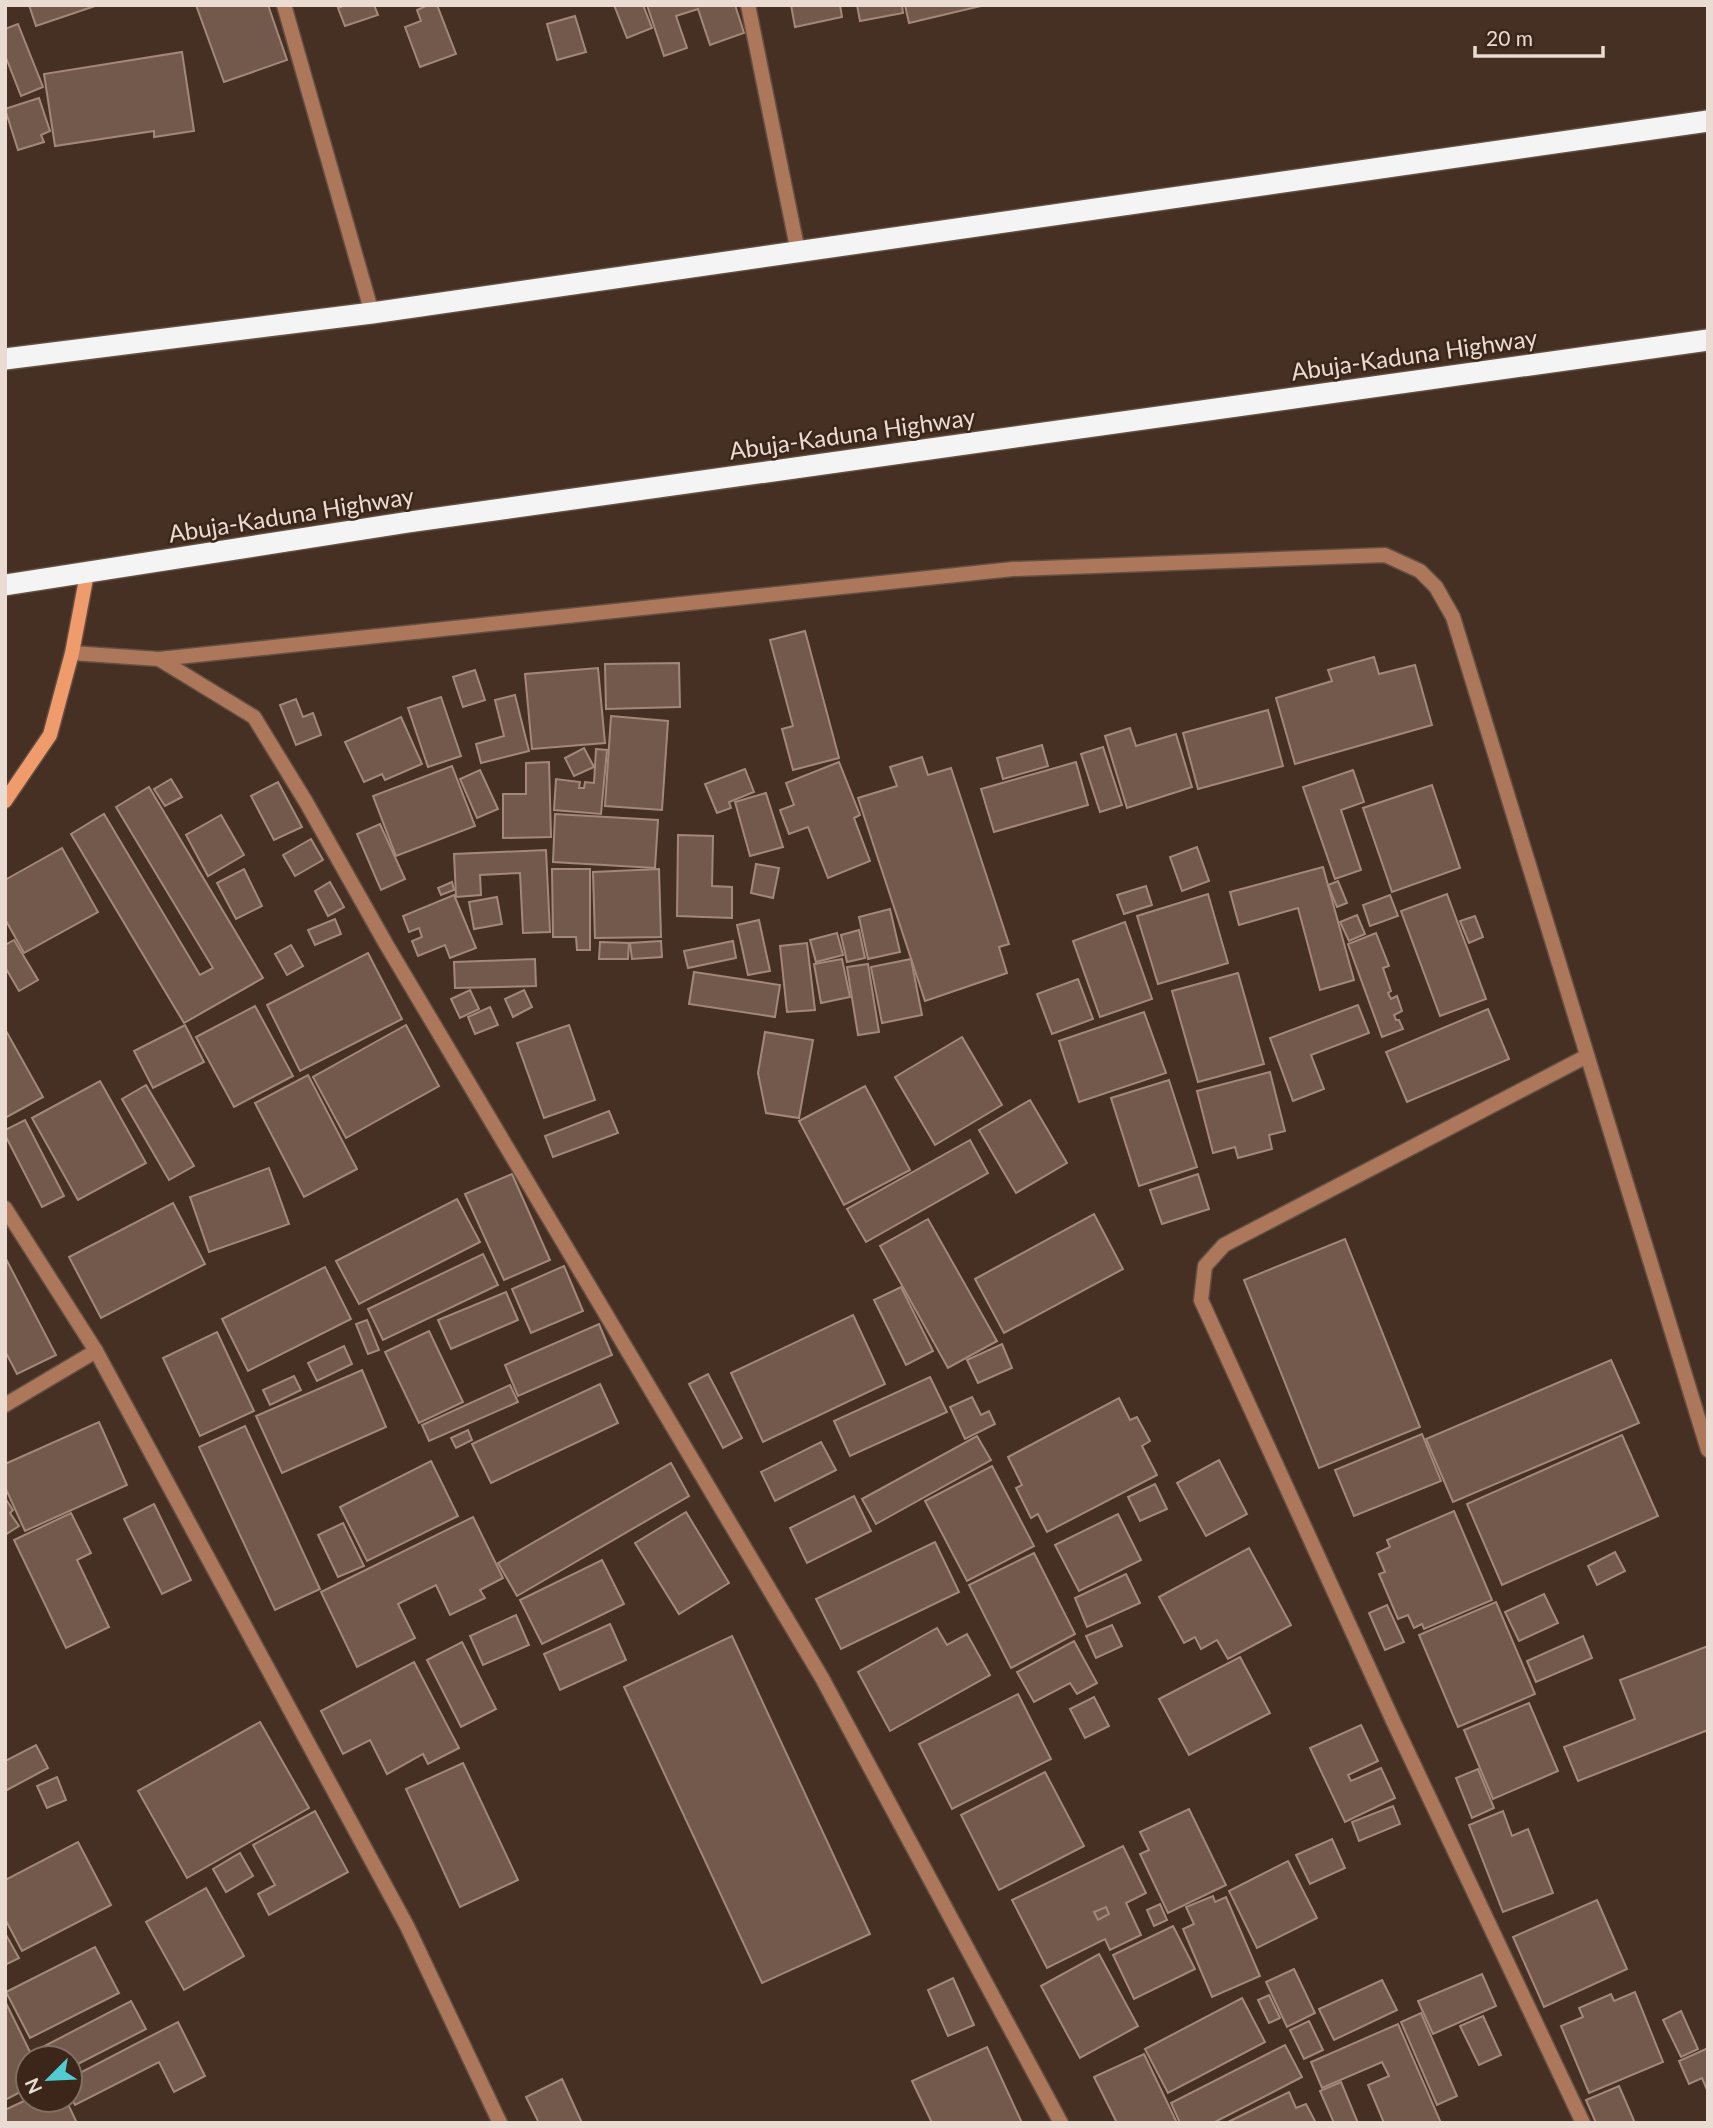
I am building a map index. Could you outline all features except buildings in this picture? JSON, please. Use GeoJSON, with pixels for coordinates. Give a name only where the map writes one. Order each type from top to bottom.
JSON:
{"type":"FeatureCollection","features":[{"type":"Feature","properties":{"kind":"highway"},"geometry":{"type":"LineString","coordinates":[[5,359],[372,313],[1708,121]]}},
{"type":"Feature","properties":{"kind":"highway","name":"Abuja-Kaduna Highway"},"geometry":{"type":"LineString","coordinates":[[5,585],[409,522],[1708,340]]}},
{"type":"Feature","properties":{"kind":"street"},"geometry":{"type":"LineString","coordinates":[[284,5],[372,313]]}},
{"type":"Feature","properties":{"kind":"street"},"geometry":{"type":"LineString","coordinates":[[748,5],[798,252]]}},
{"type":"Feature","properties":{"kind":"street"},"geometry":{"type":"LineString","coordinates":[[72,653],[159,659],[1013,569],[1385,555],[1420,571],[1436,587],[1453,617],[1708,1450]]}},
{"type":"Feature","properties":{"kind":"street"},"geometry":{"type":"LineString","coordinates":[[5,801],[50,735],[72,653],[87,574]]}},
{"type":"Feature","properties":{"kind":"street"},"geometry":{"type":"LineString","coordinates":[[159,659],[254,717],[407,980],[822,1678],[1061,2123]]}},
{"type":"Feature","properties":{"kind":"street"},"geometry":{"type":"LineString","coordinates":[[1583,2123],[1388,1710],[1201,1300],[1205,1266],[1224,1245],[1587,1056]]}},
{"type":"Feature","properties":{"kind":"street"},"geometry":{"type":"LineString","coordinates":[[5,1208],[96,1351],[407,1926],[500,2123]]}},
{"type":"Feature","properties":{"kind":"street"},"geometry":{"type":"LineString","coordinates":[[5,1405],[96,1351]]}}]}
